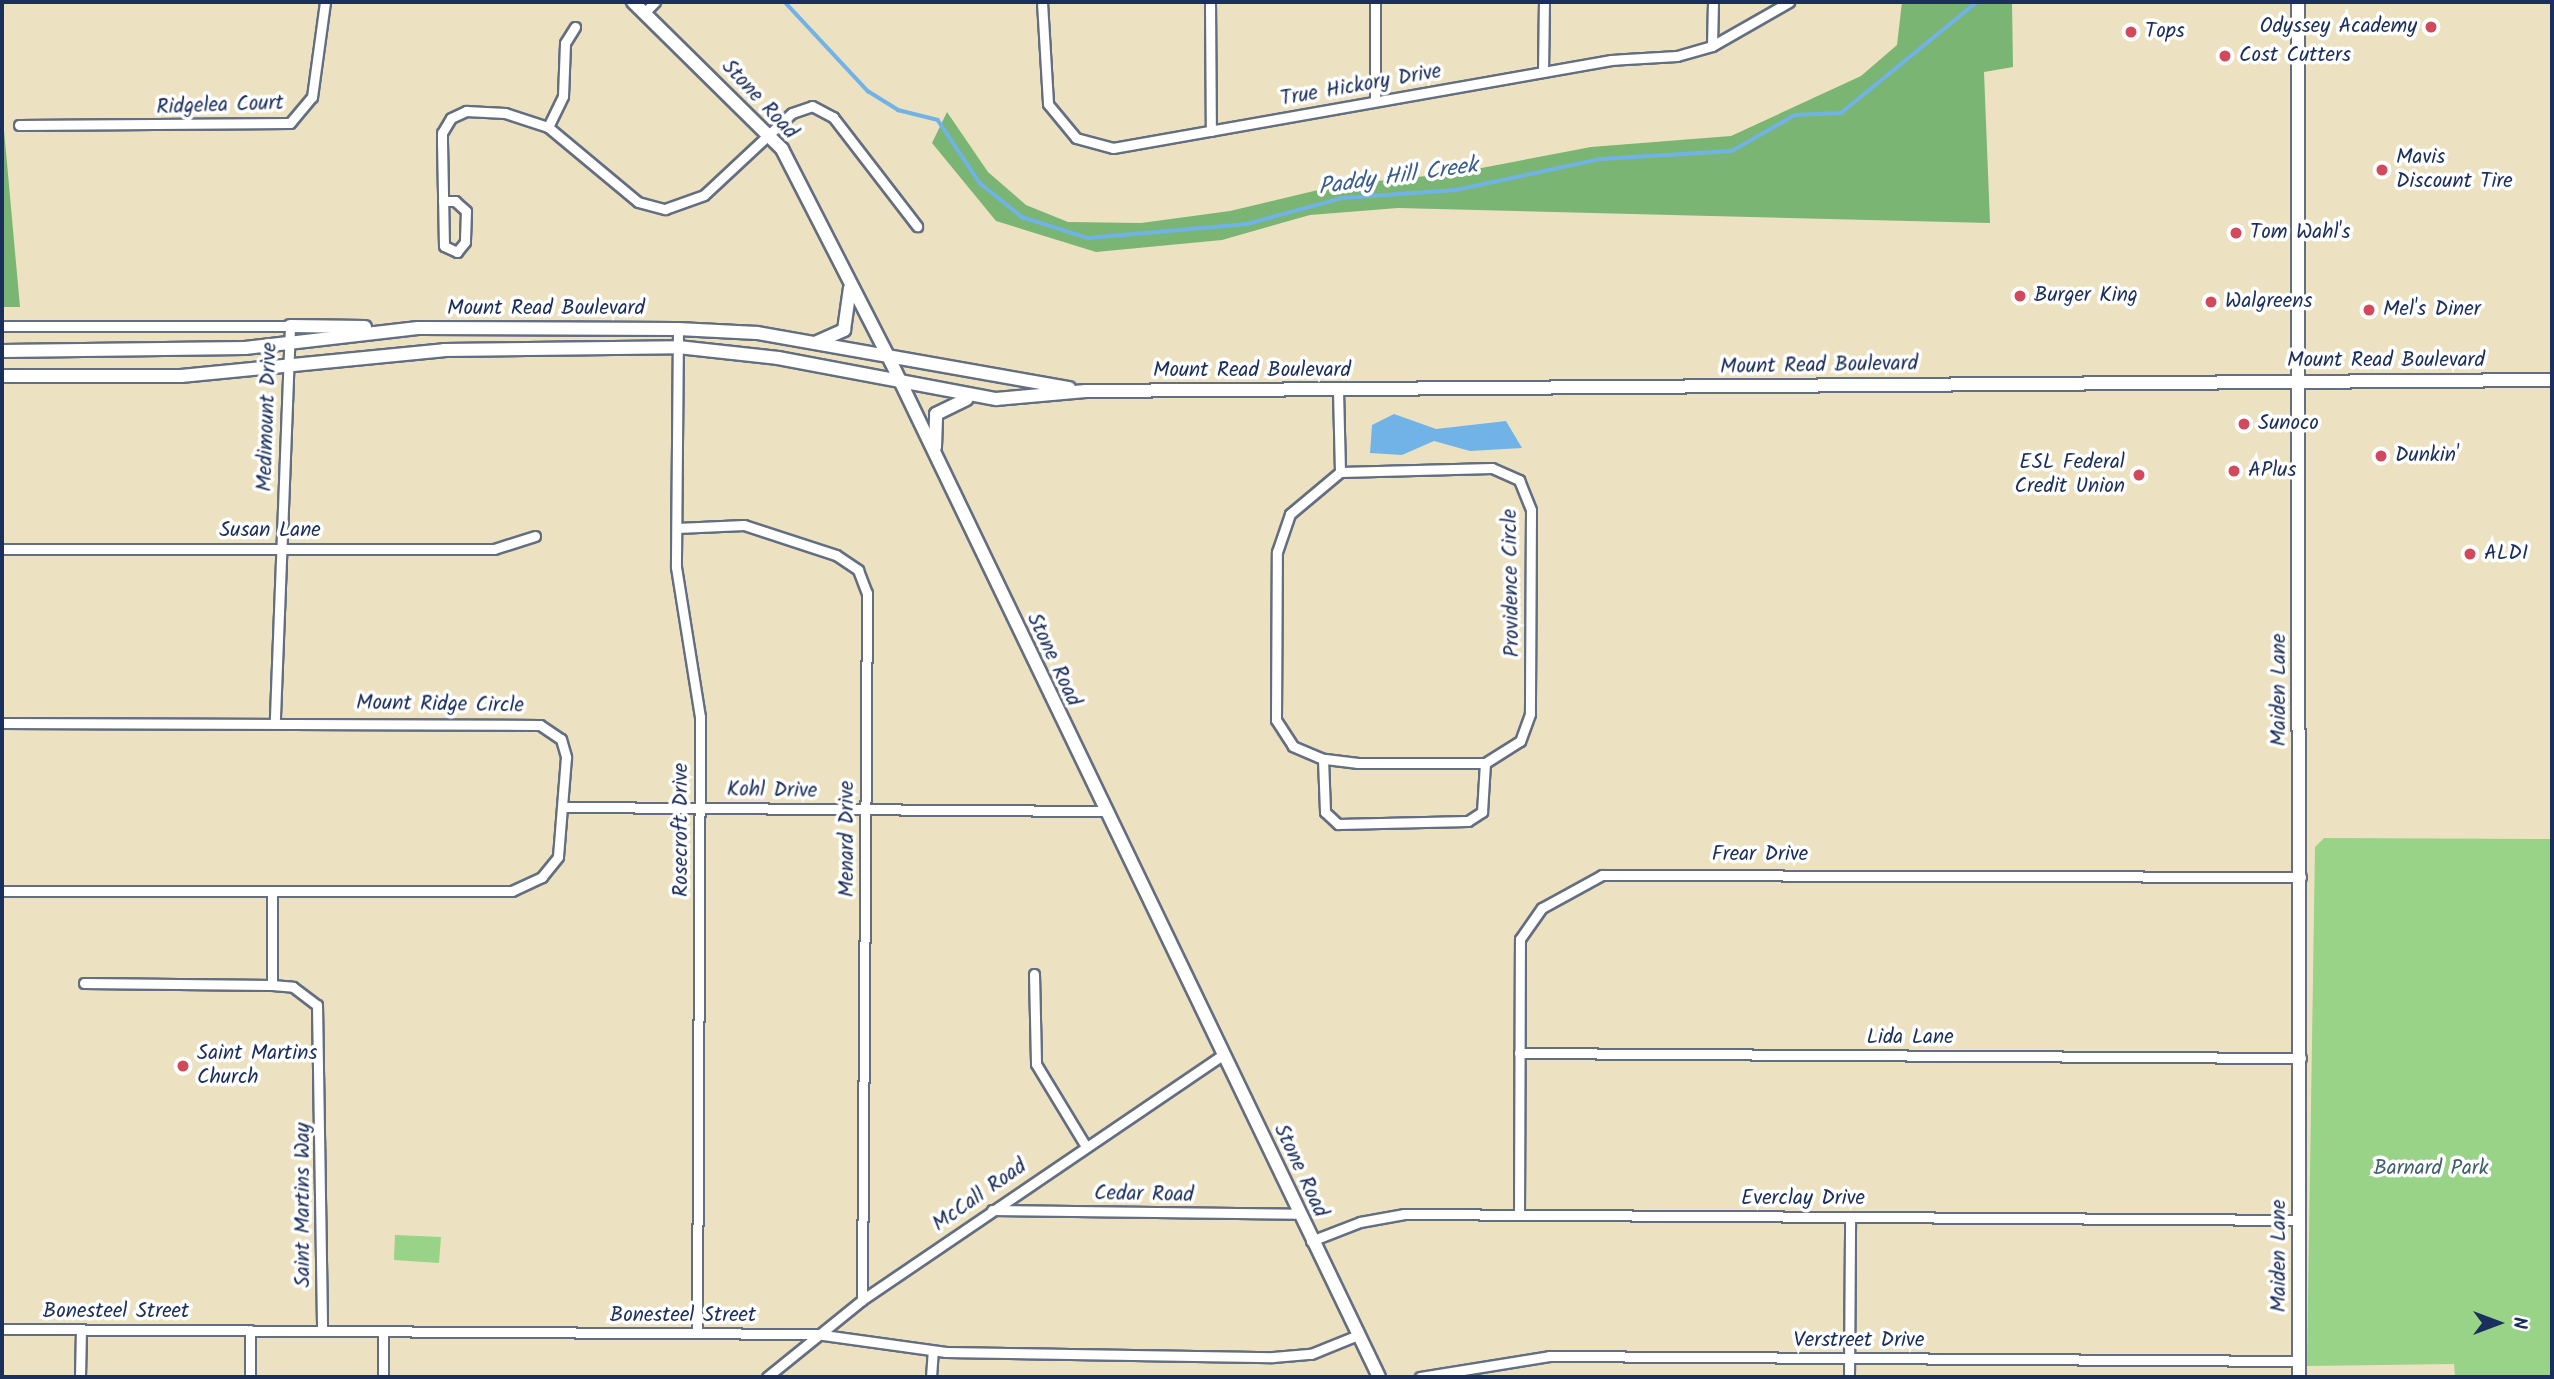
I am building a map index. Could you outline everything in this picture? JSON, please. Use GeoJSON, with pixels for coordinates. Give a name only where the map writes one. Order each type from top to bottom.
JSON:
{"type":"FeatureCollection","features":[{"type":"Feature","properties":{"kind":"main road","name":"Stone Road"},"geometry":{"type":"LineString","coordinates":[[634,2],[769,132],[891,362],[1103,811],[1379,1377]]}},
{"type":"Feature","properties":{"kind":"main road","name":"Maiden Lane"},"geometry":{"type":"LineString","coordinates":[[2298,2],[2301,877],[2299,1377]]}},
{"type":"Feature","properties":{"kind":"main road"},"geometry":{"type":"LineString","coordinates":[[805,343],[832,340],[844,330],[852,306],[848,278]]}},
{"type":"Feature","properties":{"kind":"main road"},"geometry":{"type":"LineString","coordinates":[[290,326],[418,328]]}},
{"type":"Feature","properties":{"kind":"main road","name":"Mount Read Boulevard"},"geometry":{"type":"LineString","coordinates":[[2,351],[136,352],[289,342],[418,328],[678,329],[805,343],[891,362],[1086,391]]}},
{"type":"Feature","properties":{"kind":"main road","name":"Mount Read Boulevard"},"geometry":{"type":"LineString","coordinates":[[2,376],[181,376],[444,349],[678,347],[778,358],[901,385],[983,397],[1086,391],[2552,380]]}},
{"type":"Feature","properties":{"kind":"main road"},"geometry":{"type":"LineString","coordinates":[[937,461],[936,414],[946,404],[983,397]]}},
{"type":"Feature","properties":{"kind":"street","name":"Ridgelea Court"},"geometry":{"type":"LineString","coordinates":[[19,125],[290,123],[312,97],[325,2]]}},
{"type":"Feature","properties":{"kind":"street"},"geometry":{"type":"LineString","coordinates":[[645,12],[655,2]]}},
{"type":"Feature","properties":{"kind":"street","name":"True Hickory Drive"},"geometry":{"type":"LineString","coordinates":[[1042,2],[1044,94],[1066,131],[1084,143],[1113,148],[1544,72],[1712,46],[1789,2]]}},
{"type":"Feature","properties":{"kind":"street"},"geometry":{"type":"LineString","coordinates":[[1210,2],[1210,131]]}},
{"type":"Feature","properties":{"kind":"street"},"geometry":{"type":"LineString","coordinates":[[1375,101],[1376,2]]}},
{"type":"Feature","properties":{"kind":"street"},"geometry":{"type":"LineString","coordinates":[[1544,2],[1544,72]]}},
{"type":"Feature","properties":{"kind":"street"},"geometry":{"type":"LineString","coordinates":[[1712,46],[1713,2]]}},
{"type":"Feature","properties":{"kind":"street"},"geometry":{"type":"LineString","coordinates":[[548,127],[563,96],[565,43],[575,27]]}},
{"type":"Feature","properties":{"kind":"street"},"geometry":{"type":"LineString","coordinates":[[443,201],[455,201],[466,211],[465,242],[457,252],[444,246],[443,201],[442,133],[450,118],[490,110],[548,127],[638,202],[665,209],[704,195],[769,132],[797,110],[823,109],[917,226]]}},
{"type":"Feature","properties":{"kind":"street"},"geometry":{"type":"LineString","coordinates":[[2,326],[290,326]]}},
{"type":"Feature","properties":{"kind":"street","name":"Medimount Drive"},"geometry":{"type":"LineString","coordinates":[[275,720],[290,326]]}},
{"type":"Feature","properties":{"kind":"street","name":"Rosecroft Drive"},"geometry":{"type":"LineString","coordinates":[[678,329],[677,577],[699,684],[697,1333]]}},
{"type":"Feature","properties":{"kind":"street"},"geometry":{"type":"LineString","coordinates":[[1323,759],[1325,812],[1338,824],[1468,821],[1482,811],[1485,763],[1323,759],[1293,746],[1276,720],[1277,552],[1290,514],[1340,472],[1338,390]]}},
{"type":"Feature","properties":{"kind":"street","name":"Providence Circle"},"geometry":{"type":"LineString","coordinates":[[1340,472],[1492,468],[1507,471],[1527,493],[1530,714],[1520,741],[1485,763]]}},
{"type":"Feature","properties":{"kind":"street","name":"Menard Drive"},"geometry":{"type":"LineString","coordinates":[[677,528],[744,525],[836,555],[858,570],[867,593],[862,1300]]}},
{"type":"Feature","properties":{"kind":"street","name":"Susan Lane"},"geometry":{"type":"LineString","coordinates":[[2,549],[494,549],[534,536]]}},
{"type":"Feature","properties":{"kind":"street","name":"Mount Ridge Circle"},"geometry":{"type":"LineString","coordinates":[[2,723],[275,720],[540,725],[556,733],[565,747],[566,807],[558,857],[542,877],[512,891],[2,891]]}},
{"type":"Feature","properties":{"kind":"street","name":"Kohl Drive"},"geometry":{"type":"LineString","coordinates":[[566,807],[1103,811]]}},
{"type":"Feature","properties":{"kind":"street","name":"Frear Drive"},"geometry":{"type":"LineString","coordinates":[[1519,1215],[1519,1053],[1523,930],[1542,908],[1609,872],[2301,877]]}},
{"type":"Feature","properties":{"kind":"street"},"geometry":{"type":"LineString","coordinates":[[272,892],[272,985]]}},
{"type":"Feature","properties":{"kind":"street"},"geometry":{"type":"LineString","coordinates":[[1034,974],[1035,1065],[1085,1145]]}},
{"type":"Feature","properties":{"kind":"street","name":"Saint Martins Way"},"geometry":{"type":"LineString","coordinates":[[84,983],[272,985],[307,994],[321,1020],[322,1331]]}},
{"type":"Feature","properties":{"kind":"street","name":"Lida Lane"},"geometry":{"type":"LineString","coordinates":[[1519,1053],[2301,1058]]}},
{"type":"Feature","properties":{"kind":"street","name":"McCall Road"},"geometry":{"type":"LineString","coordinates":[[767,1377],[816,1334],[862,1300],[1085,1145],[1221,1056]]}},
{"type":"Feature","properties":{"kind":"street","name":"Cedar Road"},"geometry":{"type":"LineString","coordinates":[[990,1210],[1298,1214]]}},
{"type":"Feature","properties":{"kind":"street","name":"Everclay Drive"},"geometry":{"type":"LineString","coordinates":[[1311,1241],[1383,1216],[2300,1220]]}},
{"type":"Feature","properties":{"kind":"street"},"geometry":{"type":"LineString","coordinates":[[1849,1377],[1850,1217]]}},
{"type":"Feature","properties":{"kind":"street","name":"Bonesteel Street"},"geometry":{"type":"LineString","coordinates":[[2,1329],[816,1334],[933,1351],[1284,1357],[1311,1354],[1358,1335]]}},
{"type":"Feature","properties":{"kind":"street"},"geometry":{"type":"LineString","coordinates":[[80,1377],[81,1329]]}},
{"type":"Feature","properties":{"kind":"street"},"geometry":{"type":"LineString","coordinates":[[250,1330],[250,1377]]}},
{"type":"Feature","properties":{"kind":"street"},"geometry":{"type":"LineString","coordinates":[[383,1331],[383,1377]]}},
{"type":"Feature","properties":{"kind":"street"},"geometry":{"type":"LineString","coordinates":[[931,1377],[933,1351]]}},
{"type":"Feature","properties":{"kind":"street","name":"Verstreet Drive"},"geometry":{"type":"LineString","coordinates":[[1420,1377],[1549,1356],[2299,1361]]}},
{"type":"Feature","properties":{"kind":"green space"},"geometry":{"type":"Polygon","coordinates":[[[1902,2],[2012,2],[2013,67],[1984,72],[1990,223],[1398,208],[1310,215],[1222,240],[1096,252],[996,221],[932,143],[947,112],[988,172],[1026,205],[1068,222],[1141,223],[1230,211],[1339,185],[1455,173],[1591,147],[1731,136],[1861,76],[1897,45],[1902,2]]]}},
{"type":"Feature","properties":{"kind":"green space"},"geometry":{"type":"Polygon","coordinates":[[[2,108],[20,307],[2,307],[2,108]]]}},
{"type":"Feature","properties":{"kind":"green space","name":"Barnard Park"},"geometry":{"type":"Polygon","coordinates":[[[2324,838],[2552,839],[2552,1377],[2455,1377],[2454,1364],[2307,1366],[2315,847],[2324,838]]]}},
{"type":"Feature","properties":{"kind":"green space"},"geometry":{"type":"Polygon","coordinates":[[[395,1235],[441,1237],[439,1263],[394,1260],[395,1235]]]}},
{"type":"Feature","properties":{"kind":"water"},"geometry":{"type":"Polygon","coordinates":[[[1394,414],[1436,429],[1506,421],[1522,448],[1470,451],[1434,441],[1402,455],[1370,453],[1372,425],[1394,414]]]}},
{"type":"Feature","properties":{"kind":"waterway","name":"Paddy Hill Creek"},"geometry":{"type":"LineString","coordinates":[[785,2],[868,91],[898,110],[938,120],[980,183],[1022,217],[1088,238],[1247,224],[1343,198],[1456,190],[1601,159],[1732,151],[1795,115],[1841,113],[1977,2]]}},
{"type":"Feature","properties":{"kind":"place","name":"Odyssey Academy"},"geometry":{"type":"Point","coordinates":[2431,27]}},
{"type":"Feature","properties":{"kind":"place","name":"Tops"},"geometry":{"type":"Point","coordinates":[2131,32]}},
{"type":"Feature","properties":{"kind":"place","name":"Cost Cutters"},"geometry":{"type":"Point","coordinates":[2225,56]}},
{"type":"Feature","properties":{"kind":"place","name":"Mavis Discount Tire"},"geometry":{"type":"Point","coordinates":[2382,170]}},
{"type":"Feature","properties":{"kind":"place","name":"Tom Wahl's"},"geometry":{"type":"Point","coordinates":[2236,233]}},
{"type":"Feature","properties":{"kind":"place","name":"Burger King"},"geometry":{"type":"Point","coordinates":[2020,296]}},
{"type":"Feature","properties":{"kind":"place","name":"Walgreens"},"geometry":{"type":"Point","coordinates":[2211,302]}},
{"type":"Feature","properties":{"kind":"place","name":"Mel's Diner"},"geometry":{"type":"Point","coordinates":[2369,310]}},
{"type":"Feature","properties":{"kind":"place","name":"Sunoco"},"geometry":{"type":"Point","coordinates":[2244,424]}},
{"type":"Feature","properties":{"kind":"place","name":"Dunkin'"},"geometry":{"type":"Point","coordinates":[2381,456]}},
{"type":"Feature","properties":{"kind":"place","name":"APlus"},"geometry":{"type":"Point","coordinates":[2234,471]}},
{"type":"Feature","properties":{"kind":"place","name":"ESL Federal Credit Union"},"geometry":{"type":"Point","coordinates":[2139,475]}},
{"type":"Feature","properties":{"kind":"place","name":"ALDI"},"geometry":{"type":"Point","coordinates":[2470,554]}},
{"type":"Feature","properties":{"kind":"place","name":"Saint Martins Church"},"geometry":{"type":"Point","coordinates":[183,1066]}}]}
